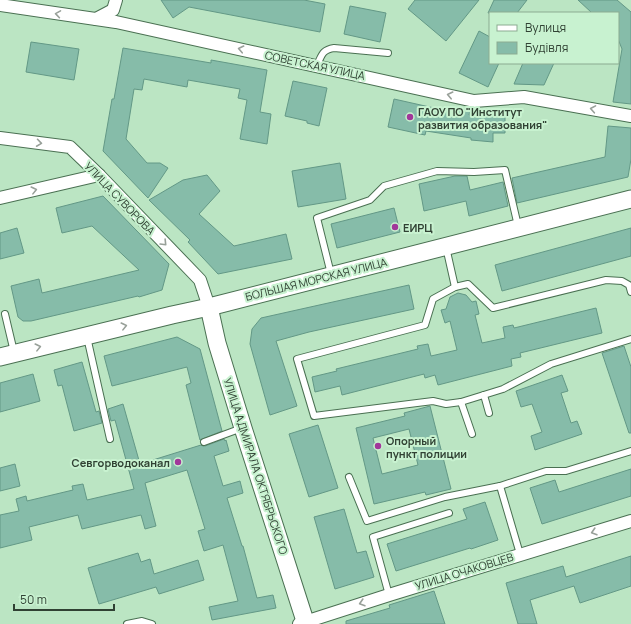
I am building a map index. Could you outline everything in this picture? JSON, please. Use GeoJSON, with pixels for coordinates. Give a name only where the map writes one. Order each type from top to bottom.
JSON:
{"type":"FeatureCollection","features":[{"type":"Feature","properties":{"kind":"main road","name":"БОЛЬШАЯ МОРСКАЯ УЛИЦА"},"geometry":{"type":"LineString","coordinates":[[7,355],[209,307],[631,199]]}},
{"type":"Feature","properties":{"kind":"main road","name":"УЛИЦА АДМИРАЛА ОКТЯБРЬСКОГО"},"geometry":{"type":"LineString","coordinates":[[209,307],[217,343],[303,623]]}},
{"type":"Feature","properties":{"kind":"street"},"geometry":{"type":"LineString","coordinates":[[96,20],[114,10],[116,0]]}},
{"type":"Feature","properties":{"kind":"street","name":"СОВЕТСКАЯ УЛИЦА"},"geometry":{"type":"LineString","coordinates":[[0,5],[116,22],[317,65],[474,101],[524,97],[631,116]]}},
{"type":"Feature","properties":{"kind":"street","name":"УЛИЦА СУВОРОВА"},"geometry":{"type":"LineString","coordinates":[[0,138],[70,147],[200,280],[209,307]]}},
{"type":"Feature","properties":{"kind":"street"},"geometry":{"type":"LineString","coordinates":[[0,198],[99,175]]}},
{"type":"Feature","properties":{"kind":"street","name":"УЛИЦА ОЧАКОВЦЕВ"},"geometry":{"type":"LineString","coordinates":[[303,623],[388,595],[631,521]]}},
{"type":"Feature","properties":{"kind":"lane"},"geometry":{"type":"LineString","coordinates":[[317,65],[322,53],[334,48],[388,53]]}},
{"type":"Feature","properties":{"kind":"lane"},"geometry":{"type":"LineString","coordinates":[[332,275],[317,218],[370,200],[384,186],[437,171],[474,172],[504,170],[518,228]]}},
{"type":"Feature","properties":{"kind":"lane"},"geometry":{"type":"LineString","coordinates":[[446,246],[455,287]]}},
{"type":"Feature","properties":{"kind":"lane"},"geometry":{"type":"LineString","coordinates":[[631,292],[629,285],[622,281],[606,280],[493,308],[468,284],[455,287],[433,299],[425,325],[296,359],[314,416],[432,401],[446,404],[461,402],[503,389],[551,364],[631,340]]}},
{"type":"Feature","properties":{"kind":"lane"},"geometry":{"type":"LineString","coordinates":[[5,314],[7,355]]}},
{"type":"Feature","properties":{"kind":"lane"},"geometry":{"type":"LineString","coordinates":[[86,335],[110,439]]}},
{"type":"Feature","properties":{"kind":"lane"},"geometry":{"type":"LineString","coordinates":[[484,395],[489,413]]}},
{"type":"Feature","properties":{"kind":"lane"},"geometry":{"type":"LineString","coordinates":[[461,402],[472,434]]}},
{"type":"Feature","properties":{"kind":"lane"},"geometry":{"type":"LineString","coordinates":[[204,442],[243,428]]}},
{"type":"Feature","properties":{"kind":"lane"},"geometry":{"type":"LineString","coordinates":[[349,477],[367,521],[445,498],[500,486],[546,471],[566,470],[631,452]]}},
{"type":"Feature","properties":{"kind":"lane"},"geometry":{"type":"LineString","coordinates":[[500,486],[520,554]]}},
{"type":"Feature","properties":{"kind":"lane"},"geometry":{"type":"LineString","coordinates":[[388,595],[373,537],[450,513]]}},
{"type":"Feature","properties":{"kind":"lane"},"geometry":{"type":"LineString","coordinates":[[128,624],[142,621],[152,624]]}},
{"type":"Feature","properties":{"kind":"building"},"geometry":{"type":"Polygon","coordinates":[[[161,0],[304,0],[325,4],[320,32],[189,7],[173,18],[161,0]]]}},
{"type":"Feature","properties":{"kind":"building"},"geometry":{"type":"Polygon","coordinates":[[[415,0],[479,0],[446,41],[408,9],[415,0]]]}},
{"type":"Feature","properties":{"kind":"building"},"geometry":{"type":"Polygon","coordinates":[[[494,0],[527,0],[518,12],[488,13],[494,0]]]}},
{"type":"Feature","properties":{"kind":"building"},"geometry":{"type":"Polygon","coordinates":[[[578,0],[617,0],[631,12],[631,104],[613,102],[622,49],[619,42],[619,12],[591,12],[578,0]]]}},
{"type":"Feature","properties":{"kind":"building"},"geometry":{"type":"Polygon","coordinates":[[[350,6],[386,13],[380,42],[344,34],[350,6]]]}},
{"type":"Feature","properties":{"kind":"building"},"geometry":{"type":"Polygon","coordinates":[[[479,31],[489,36],[489,64],[499,64],[488,87],[459,73],[479,31]]]}},
{"type":"Feature","properties":{"kind":"building"},"geometry":{"type":"Polygon","coordinates":[[[31,42],[79,49],[74,80],[26,72],[31,42]]]}},
{"type":"Feature","properties":{"kind":"building"},"geometry":{"type":"Polygon","coordinates":[[[123,48],[211,63],[211,60],[267,70],[260,112],[271,114],[267,144],[240,139],[247,100],[238,98],[240,89],[188,80],[187,87],[144,79],[142,90],[134,89],[126,139],[147,163],[160,163],[168,168],[148,198],[103,151],[123,48]]]}},
{"type":"Feature","properties":{"kind":"building"},"geometry":{"type":"Polygon","coordinates":[[[523,64],[554,64],[544,85],[514,84],[523,64]]]}},
{"type":"Feature","properties":{"kind":"building"},"geometry":{"type":"Polygon","coordinates":[[[293,81],[327,88],[319,126],[307,123],[307,121],[285,116],[293,81]]]}},
{"type":"Feature","properties":{"kind":"building"},"geometry":{"type":"Polygon","coordinates":[[[394,99],[443,110],[443,107],[470,111],[469,115],[505,116],[505,133],[493,133],[493,142],[471,140],[471,138],[426,131],[425,135],[388,127],[394,99]]]}},
{"type":"Feature","properties":{"kind":"building"},"geometry":{"type":"Polygon","coordinates":[[[608,126],[631,128],[631,159],[628,177],[517,203],[512,178],[605,157],[608,126]]]}},
{"type":"Feature","properties":{"kind":"building"},"geometry":{"type":"Polygon","coordinates":[[[340,163],[346,199],[298,207],[292,171],[340,163]]]}},
{"type":"Feature","properties":{"kind":"building"},"geometry":{"type":"Polygon","coordinates":[[[207,175],[220,191],[199,214],[234,246],[286,234],[292,259],[218,274],[188,242],[190,240],[149,200],[183,180],[207,175]]]}},
{"type":"Feature","properties":{"kind":"building"},"geometry":{"type":"Polygon","coordinates":[[[455,176],[467,176],[470,190],[503,182],[508,206],[469,216],[466,201],[424,211],[419,184],[455,176]]]}},
{"type":"Feature","properties":{"kind":"building"},"geometry":{"type":"Polygon","coordinates":[[[103,196],[169,264],[162,290],[139,297],[31,321],[23,321],[18,317],[11,286],[39,279],[42,293],[139,270],[92,226],[62,233],[56,208],[103,196]]]}},
{"type":"Feature","properties":{"kind":"building"},"geometry":{"type":"Polygon","coordinates":[[[394,208],[400,232],[337,248],[331,224],[394,208]]]}},
{"type":"Feature","properties":{"kind":"building"},"geometry":{"type":"Polygon","coordinates":[[[17,228],[24,253],[0,259],[0,233],[17,228]]]}},
{"type":"Feature","properties":{"kind":"building"},"geometry":{"type":"Polygon","coordinates":[[[631,228],[631,256],[502,291],[495,265],[631,228]]]}},
{"type":"Feature","properties":{"kind":"building"},"geometry":{"type":"Polygon","coordinates":[[[409,285],[414,309],[309,332],[276,341],[297,406],[270,415],[250,344],[252,329],[261,318],[409,285]]]}},
{"type":"Feature","properties":{"kind":"building"},"geometry":{"type":"Polygon","coordinates":[[[458,293],[466,295],[472,302],[476,301],[479,314],[475,315],[482,343],[505,338],[503,327],[513,325],[514,328],[596,308],[602,333],[520,353],[521,357],[511,359],[512,366],[438,385],[435,375],[425,378],[424,374],[342,395],[340,386],[315,392],[312,377],[337,371],[336,369],[418,349],[417,346],[428,344],[431,356],[457,350],[450,321],[445,323],[441,310],[446,309],[450,297],[458,293]]]}},
{"type":"Feature","properties":{"kind":"building"},"geometry":{"type":"Polygon","coordinates":[[[177,337],[200,349],[222,431],[200,440],[186,385],[191,383],[187,367],[112,386],[104,356],[177,337]]]}},
{"type":"Feature","properties":{"kind":"building"},"geometry":{"type":"Polygon","coordinates":[[[624,346],[631,367],[631,433],[629,433],[602,353],[624,346]]]}},
{"type":"Feature","properties":{"kind":"building"},"geometry":{"type":"Polygon","coordinates":[[[82,362],[96,412],[99,411],[102,423],[74,431],[62,385],[58,386],[54,370],[82,362]]]}},
{"type":"Feature","properties":{"kind":"building"},"geometry":{"type":"Polygon","coordinates":[[[33,374],[40,401],[0,412],[0,383],[33,374]]]}},
{"type":"Feature","properties":{"kind":"building"},"geometry":{"type":"Polygon","coordinates":[[[562,375],[568,391],[561,393],[571,423],[577,421],[582,434],[535,450],[531,436],[542,432],[532,404],[521,407],[516,391],[562,375]]]}},
{"type":"Feature","properties":{"kind":"building"},"geometry":{"type":"Polygon","coordinates":[[[123,404],[140,464],[201,445],[205,446],[224,439],[225,441],[226,440],[229,451],[214,456],[223,486],[240,481],[243,493],[227,498],[243,546],[257,598],[273,595],[276,608],[212,620],[209,607],[238,601],[223,545],[204,551],[198,531],[205,529],[187,470],[145,483],[156,526],[145,529],[141,515],[82,529],[78,515],[29,527],[32,540],[0,548],[0,515],[19,511],[16,499],[26,496],[27,501],[73,490],[72,486],[83,484],[87,500],[134,489],[115,420],[111,421],[108,409],[123,404]]]}},
{"type":"Feature","properties":{"kind":"building"},"geometry":{"type":"Polygon","coordinates":[[[430,406],[451,489],[426,495],[425,492],[374,504],[356,428],[405,416],[404,413],[430,406]],[[409,429],[373,438],[382,474],[418,465],[409,429]]]}},
{"type":"Feature","properties":{"kind":"building"},"geometry":{"type":"Polygon","coordinates":[[[318,425],[338,488],[309,497],[289,434],[318,425]]]}},
{"type":"Feature","properties":{"kind":"building"},"geometry":{"type":"Polygon","coordinates":[[[15,464],[20,486],[0,491],[0,468],[15,464]]]}},
{"type":"Feature","properties":{"kind":"building"},"geometry":{"type":"Polygon","coordinates":[[[631,469],[631,496],[542,524],[530,488],[555,480],[559,492],[631,469]]]}},
{"type":"Feature","properties":{"kind":"building"},"geometry":{"type":"Polygon","coordinates":[[[485,502],[498,540],[396,571],[387,544],[467,519],[463,509],[485,502]]]}},
{"type":"Feature","properties":{"kind":"building"},"geometry":{"type":"Polygon","coordinates":[[[344,509],[357,553],[366,551],[374,577],[335,589],[314,517],[344,509]]]}},
{"type":"Feature","properties":{"kind":"building"},"geometry":{"type":"Polygon","coordinates":[[[138,553],[141,562],[150,559],[154,574],[198,560],[204,580],[159,594],[156,587],[99,604],[88,568],[138,553]]]}},
{"type":"Feature","properties":{"kind":"building"},"geometry":{"type":"Polygon","coordinates":[[[631,556],[631,586],[580,603],[574,586],[530,600],[537,624],[518,624],[506,583],[563,566],[566,577],[631,556]]]}},
{"type":"Feature","properties":{"kind":"building"},"geometry":{"type":"Polygon","coordinates":[[[434,591],[445,624],[346,624],[346,621],[390,608],[389,605],[434,591]]]}},
{"type":"Feature","properties":{"kind":"place","name":"ГАОУ ПО \"Институт развития образования\""},"geometry":{"type":"Point","coordinates":[410,117]}},
{"type":"Feature","properties":{"kind":"place","name":"ЕИРЦ"},"geometry":{"type":"Point","coordinates":[395,227]}},
{"type":"Feature","properties":{"kind":"place","name":"Опорный пункт полиции"},"geometry":{"type":"Point","coordinates":[378,446]}},
{"type":"Feature","properties":{"kind":"place","name":"Севгорводоканал"},"geometry":{"type":"Point","coordinates":[178,462]}}]}
